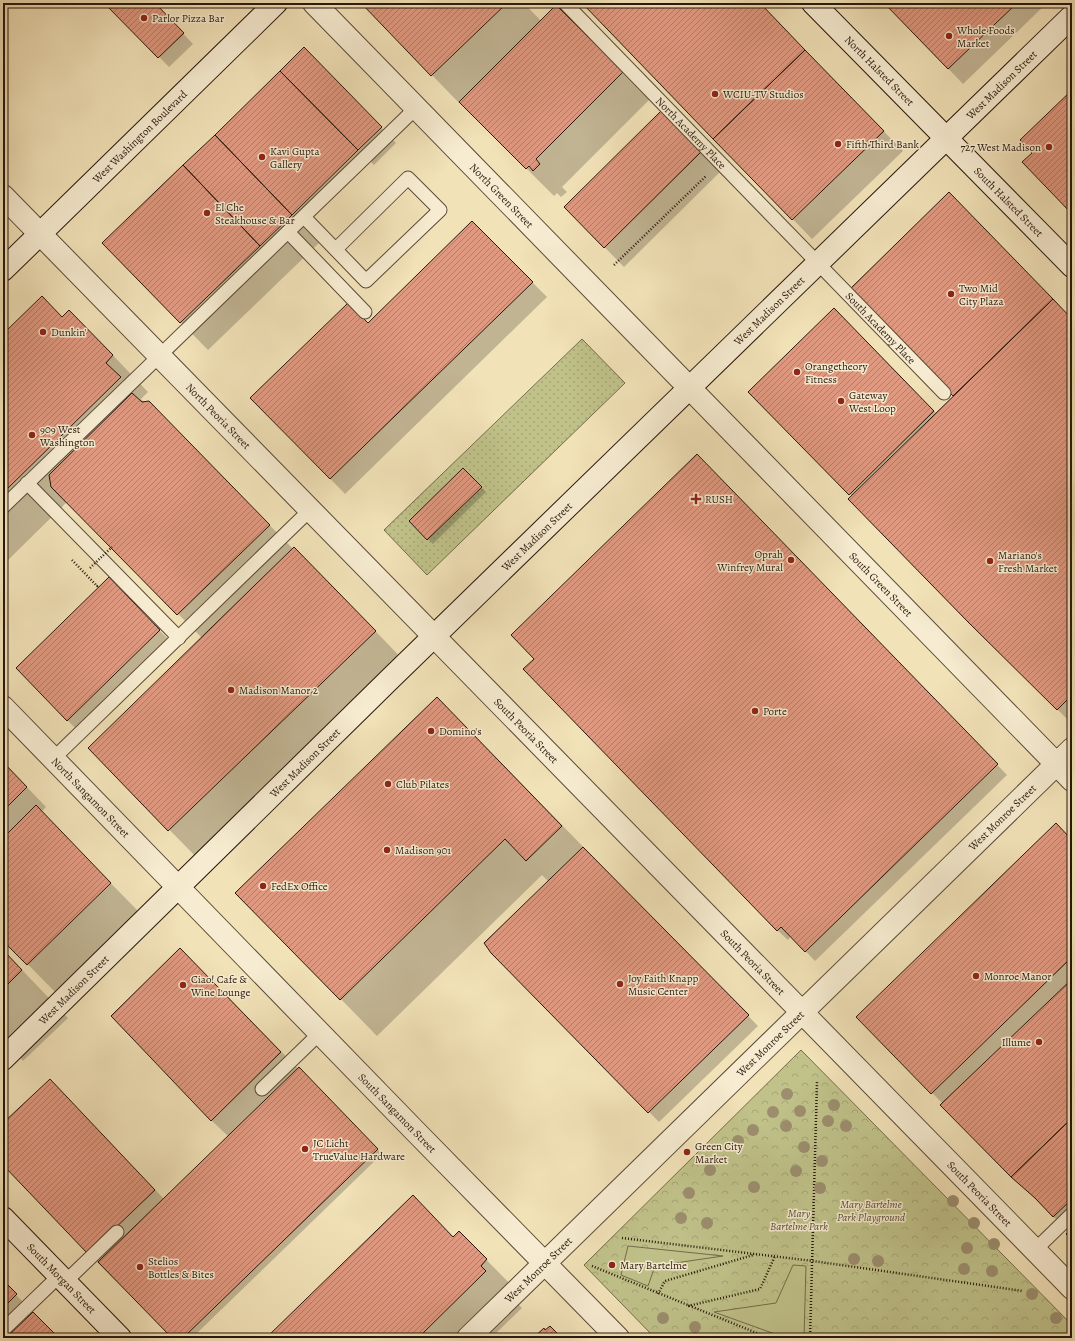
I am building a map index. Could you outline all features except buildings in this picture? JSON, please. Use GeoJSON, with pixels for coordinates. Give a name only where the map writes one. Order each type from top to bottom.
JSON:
{"type":"FeatureCollection","features":[{"type":"Feature","properties":{"kind":"street","name":"West Washington Boulevard"},"geometry":{"type":"LineString","coordinates":[[3,270],[276,3]]}},
{"type":"Feature","properties":{"kind":"street","name":"North Green Street"},"geometry":{"type":"LineString","coordinates":[[314,3],[690,388]]}},
{"type":"Feature","properties":{"kind":"street","name":"North Halsted Street"},"geometry":{"type":"LineString","coordinates":[[813,3],[946,138]]}},
{"type":"Feature","properties":{"kind":"street","name":"West Madison Street"},"geometry":{"type":"LineString","coordinates":[[3,1059],[818,262],[1072,16]]}},
{"type":"Feature","properties":{"kind":"street","name":"South Halsted Street"},"geometry":{"type":"LineString","coordinates":[[946,138],[1072,266]]}},
{"type":"Feature","properties":{"kind":"street","name":"North Peoria Street"},"geometry":{"type":"LineString","coordinates":[[3,196],[434,637]]}},
{"type":"Feature","properties":{"kind":"street","name":"South Green Street"},"geometry":{"type":"LineString","coordinates":[[690,388],[1072,780]]}},
{"type":"Feature","properties":{"kind":"street","name":"South Peoria Street"},"geometry":{"type":"LineString","coordinates":[[434,637],[1072,1288]]}},
{"type":"Feature","properties":{"kind":"street","name":"North Sangamon Street"},"geometry":{"type":"LineString","coordinates":[[3,707],[178,888]]}},
{"type":"Feature","properties":{"kind":"street","name":"West Monroe Street"},"geometry":{"type":"LineString","coordinates":[[468,1338],[1072,749]]}},
{"type":"Feature","properties":{"kind":"street","name":"South Sangamon Street"},"geometry":{"type":"LineString","coordinates":[[178,888],[618,1338]]}},
{"type":"Feature","properties":{"kind":"street","name":"South Morgan Street"},"geometry":{"type":"LineString","coordinates":[[3,1218],[120,1338]]}},
{"type":"Feature","properties":{"kind":"lane","name":"North Academy Place"},"geometry":{"type":"LineString","coordinates":[[565,3],[818,262]]}},
{"type":"Feature","properties":{"kind":"lane"},"geometry":{"type":"LineString","coordinates":[[3,507],[416,108]]}},
{"type":"Feature","properties":{"kind":"lane"},"geometry":{"type":"LineString","coordinates":[[304,216],[366,281],[440,210],[408,178],[336,249]]}},
{"type":"Feature","properties":{"kind":"lane"},"geometry":{"type":"LineString","coordinates":[[288,232],[365,312]]}},
{"type":"Feature","properties":{"kind":"lane","name":"South Academy Place"},"geometry":{"type":"LineString","coordinates":[[818,262],[944,393]]}},
{"type":"Feature","properties":{"kind":"lane"},"geometry":{"type":"LineString","coordinates":[[27,484],[179,638]]}},
{"type":"Feature","properties":{"kind":"lane"},"geometry":{"type":"LineString","coordinates":[[54,759],[310,510]]}},
{"type":"Feature","properties":{"kind":"lane"},"geometry":{"type":"LineString","coordinates":[[262,1089],[320,1033]]}},
{"type":"Feature","properties":{"kind":"lane"},"geometry":{"type":"LineString","coordinates":[[1035,1250],[1072,1214]]}},
{"type":"Feature","properties":{"kind":"lane"},"geometry":{"type":"LineString","coordinates":[[3,1330],[117,1232]]}},
{"type":"Feature","properties":{"kind":"path"},"geometry":{"type":"LineString","coordinates":[[614,264],[720,162]]}},
{"type":"Feature","properties":{"kind":"path"},"geometry":{"type":"LineString","coordinates":[[90,568],[112,547]]}},
{"type":"Feature","properties":{"kind":"path"},"geometry":{"type":"LineString","coordinates":[[72,560],[97,586]]}},
{"type":"Feature","properties":{"kind":"path"},"geometry":{"type":"LineString","coordinates":[[810,1338],[817,1082]]}},
{"type":"Feature","properties":{"kind":"path"},"geometry":{"type":"LineString","coordinates":[[622,1238],[813,1261],[1023,1291]]}},
{"type":"Feature","properties":{"kind":"path"},"geometry":{"type":"LineString","coordinates":[[658,1294],[665,1281],[756,1254]]}},
{"type":"Feature","properties":{"kind":"path"},"geometry":{"type":"LineString","coordinates":[[688,1306],[760,1289],[775,1256]]}},
{"type":"Feature","properties":{"kind":"path"},"geometry":{"type":"LineString","coordinates":[[592,1266],[769,1338]]}},
{"type":"Feature","properties":{"kind":"green space"},"geometry":{"type":"Polygon","coordinates":[[[582,339],[625,383],[427,575],[384,530],[582,339]]]}},
{"type":"Feature","properties":{"kind":"green space","name":"Mary Bartelme Park"},"geometry":{"type":"Polygon","coordinates":[[[801,1050],[1072,1325],[1072,1338],[655,1338],[584,1265],[801,1050]]]}},
{"type":"Feature","properties":{"kind":"green space"},"geometry":{"type":"Polygon","coordinates":[[[628,1246],[723,1256],[655,1266],[648,1286],[621,1275],[628,1246]]]}},
{"type":"Feature","properties":{"kind":"green space"},"geometry":{"type":"Polygon","coordinates":[[[793,1265],[806,1266],[804,1338],[786,1338],[714,1312],[776,1303],[793,1265]]]}},
{"type":"Feature","properties":{"kind":"place","name":"Parlor Pizza Bar"},"geometry":{"type":"Point","coordinates":[144,18]}},
{"type":"Feature","properties":{"kind":"place","name":"Whole Foods Market"},"geometry":{"type":"Point","coordinates":[949,36]}},
{"type":"Feature","properties":{"kind":"place","name":"WCIU-TV Studios"},"geometry":{"type":"Point","coordinates":[715,94]}},
{"type":"Feature","properties":{"kind":"place","name":"Fifth Third Bank"},"geometry":{"type":"Point","coordinates":[838,144]}},
{"type":"Feature","properties":{"kind":"place","name":"727 West Madison"},"geometry":{"type":"Point","coordinates":[1049,147]}},
{"type":"Feature","properties":{"kind":"place","name":"Kavi Gupta Gallery"},"geometry":{"type":"Point","coordinates":[262,157]}},
{"type":"Feature","properties":{"kind":"place","name":"El Che Steakhouse & Bar"},"geometry":{"type":"Point","coordinates":[207,213]}},
{"type":"Feature","properties":{"kind":"place","name":"Two Mid City Plaza"},"geometry":{"type":"Point","coordinates":[951,294]}},
{"type":"Feature","properties":{"kind":"place","name":"Dunkin'"},"geometry":{"type":"Point","coordinates":[43,332]}},
{"type":"Feature","properties":{"kind":"place","name":"Orangetheory Fitness"},"geometry":{"type":"Point","coordinates":[797,372]}},
{"type":"Feature","properties":{"kind":"place","name":"Gateway West Loop"},"geometry":{"type":"Point","coordinates":[841,401]}},
{"type":"Feature","properties":{"kind":"place","name":"909 West Washington"},"geometry":{"type":"Point","coordinates":[32,435]}},
{"type":"Feature","properties":{"kind":"place","name":"RUSH"},"geometry":{"type":"Point","coordinates":[696,499]}},
{"type":"Feature","properties":{"kind":"place","name":"Oprah Winfrey Mural"},"geometry":{"type":"Point","coordinates":[791,560]}},
{"type":"Feature","properties":{"kind":"place","name":"Mariano's Fresh Market"},"geometry":{"type":"Point","coordinates":[990,561]}},
{"type":"Feature","properties":{"kind":"place","name":"Madison Manor 2"},"geometry":{"type":"Point","coordinates":[231,690]}},
{"type":"Feature","properties":{"kind":"place","name":"Porte"},"geometry":{"type":"Point","coordinates":[755,711]}},
{"type":"Feature","properties":{"kind":"place","name":"Domino's"},"geometry":{"type":"Point","coordinates":[431,731]}},
{"type":"Feature","properties":{"kind":"place","name":"Club Pilates"},"geometry":{"type":"Point","coordinates":[388,784]}},
{"type":"Feature","properties":{"kind":"place","name":"Madison 901"},"geometry":{"type":"Point","coordinates":[387,850]}},
{"type":"Feature","properties":{"kind":"place","name":"FedEx Office"},"geometry":{"type":"Point","coordinates":[263,886]}},
{"type":"Feature","properties":{"kind":"place","name":"Monroe Manor"},"geometry":{"type":"Point","coordinates":[976,976]}},
{"type":"Feature","properties":{"kind":"place","name":"Joy Faith Knapp Music Center"},"geometry":{"type":"Point","coordinates":[620,984]}},
{"type":"Feature","properties":{"kind":"place","name":"Ciao! Cafe & Wine Lounge"},"geometry":{"type":"Point","coordinates":[183,985]}},
{"type":"Feature","properties":{"kind":"place","name":"Illume"},"geometry":{"type":"Point","coordinates":[1039,1042]}},
{"type":"Feature","properties":{"kind":"place","name":"JC Licht TrueValue Hardware"},"geometry":{"type":"Point","coordinates":[305,1149]}},
{"type":"Feature","properties":{"kind":"place","name":"Green City Market"},"geometry":{"type":"Point","coordinates":[687,1152]}},
{"type":"Feature","properties":{"kind":"place","name":"Mary Bartelme"},"geometry":{"type":"Point","coordinates":[612,1265]}},
{"type":"Feature","properties":{"kind":"place","name":"Stelios Bottles & Bites"},"geometry":{"type":"Point","coordinates":[140,1267]}},
{"type":"Feature","properties":{"kind":"park label","name":"Mary Bartelme Park Playground"},"geometry":{"type":"Point","coordinates":[871,1210]}}]}
